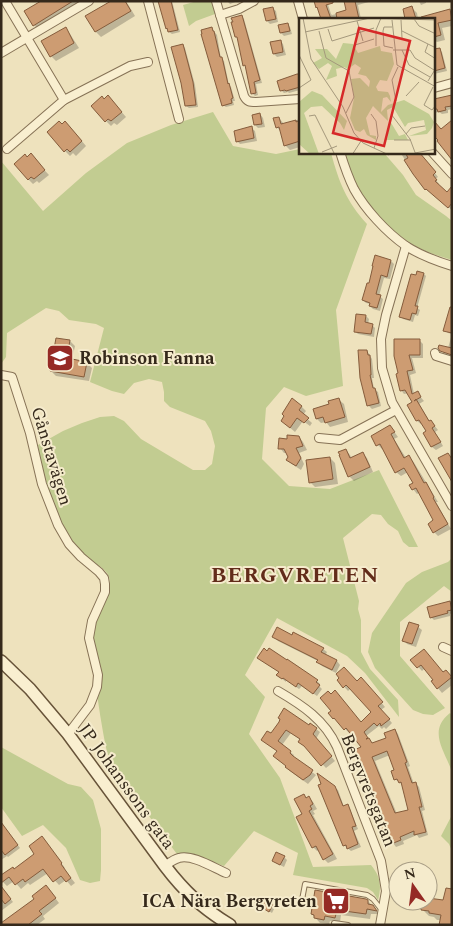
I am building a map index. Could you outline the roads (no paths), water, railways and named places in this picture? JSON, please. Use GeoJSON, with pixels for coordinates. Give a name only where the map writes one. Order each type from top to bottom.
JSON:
{"type":"FeatureCollection","features":[{"type":"Feature","properties":{"kind":"street"},"geometry":{"type":"LineString","coordinates":[[5,1],[64,100]]}},
{"type":"Feature","properties":{"kind":"street"},"geometry":{"type":"LineString","coordinates":[[1,53],[89,1]]}},
{"type":"Feature","properties":{"kind":"street"},"geometry":{"type":"LineString","coordinates":[[148,1],[179,119]]}},
{"type":"Feature","properties":{"kind":"street"},"geometry":{"type":"LineString","coordinates":[[216,1],[246,100],[256,102],[299,99]]}},
{"type":"Feature","properties":{"kind":"street"},"geometry":{"type":"LineString","coordinates":[[220,15],[239,9],[254,1]]}},
{"type":"Feature","properties":{"kind":"street"},"geometry":{"type":"LineString","coordinates":[[298,1],[303,18]]}},
{"type":"Feature","properties":{"kind":"street"},"geometry":{"type":"LineString","coordinates":[[7,150],[64,100],[130,66],[148,62]]}},
{"type":"Feature","properties":{"kind":"street"},"geometry":{"type":"LineString","coordinates":[[436,87],[452,83]]}},
{"type":"Feature","properties":{"kind":"street"},"geometry":{"type":"LineString","coordinates":[[341,154],[355,190],[379,222],[406,246],[452,266]]}},
{"type":"Feature","properties":{"kind":"street"},"geometry":{"type":"LineString","coordinates":[[434,154],[452,174]]}},
{"type":"Feature","properties":{"kind":"street"},"geometry":{"type":"LineString","coordinates":[[406,246],[386,315],[381,340],[382,368],[396,410],[452,506]]}},
{"type":"Feature","properties":{"kind":"street"},"geometry":{"type":"LineString","coordinates":[[435,353],[436,356],[452,361]]}},
{"type":"Feature","properties":{"kind":"street","name":"Gånstavägen"},"geometry":{"type":"LineString","coordinates":[[1,375],[12,377],[30,433],[42,484],[58,525],[69,544],[104,578],[105,592],[92,622],[89,638],[98,675],[97,687],[94,699],[68,734]]}},
{"type":"Feature","properties":{"kind":"street"},"geometry":{"type":"LineString","coordinates":[[319,438],[340,440],[396,410]]}},
{"type":"Feature","properties":{"kind":"street"},"geometry":{"type":"LineString","coordinates":[[443,647],[452,651]]}},
{"type":"Feature","properties":{"kind":"street","name":"JP Johanssons gata"},"geometry":{"type":"LineString","coordinates":[[1,661],[30,689],[68,734],[181,887],[211,913],[230,925]]}},
{"type":"Feature","properties":{"kind":"street","name":"Bergvretsgatan"},"geometry":{"type":"LineString","coordinates":[[278,691],[312,714],[333,738],[381,860],[386,892],[380,925]]}},
{"type":"Feature","properties":{"kind":"street"},"geometry":{"type":"LineString","coordinates":[[164,866],[177,858],[188,857],[226,873]]}},
{"type":"Feature","properties":{"kind":"lane"},"geometry":{"type":"LineString","coordinates":[[301,905],[304,884],[368,895],[383,911]]}},
{"type":"Feature","properties":{"kind":"lane"},"geometry":{"type":"LineString","coordinates":[[334,923],[348,925]]}},
{"type":"Feature","properties":{"kind":"place","name":"Robinson Fanna"},"geometry":{"type":"Point","coordinates":[60,358]}},
{"type":"Feature","properties":{"kind":"place","name":"ICA Nära Bergvreten"},"geometry":{"type":"Point","coordinates":[336,901]}},
{"type":"Feature","properties":{"kind":"district","name":"BERGVRETEN"},"geometry":{"type":"Point","coordinates":[295,574]}}]}
